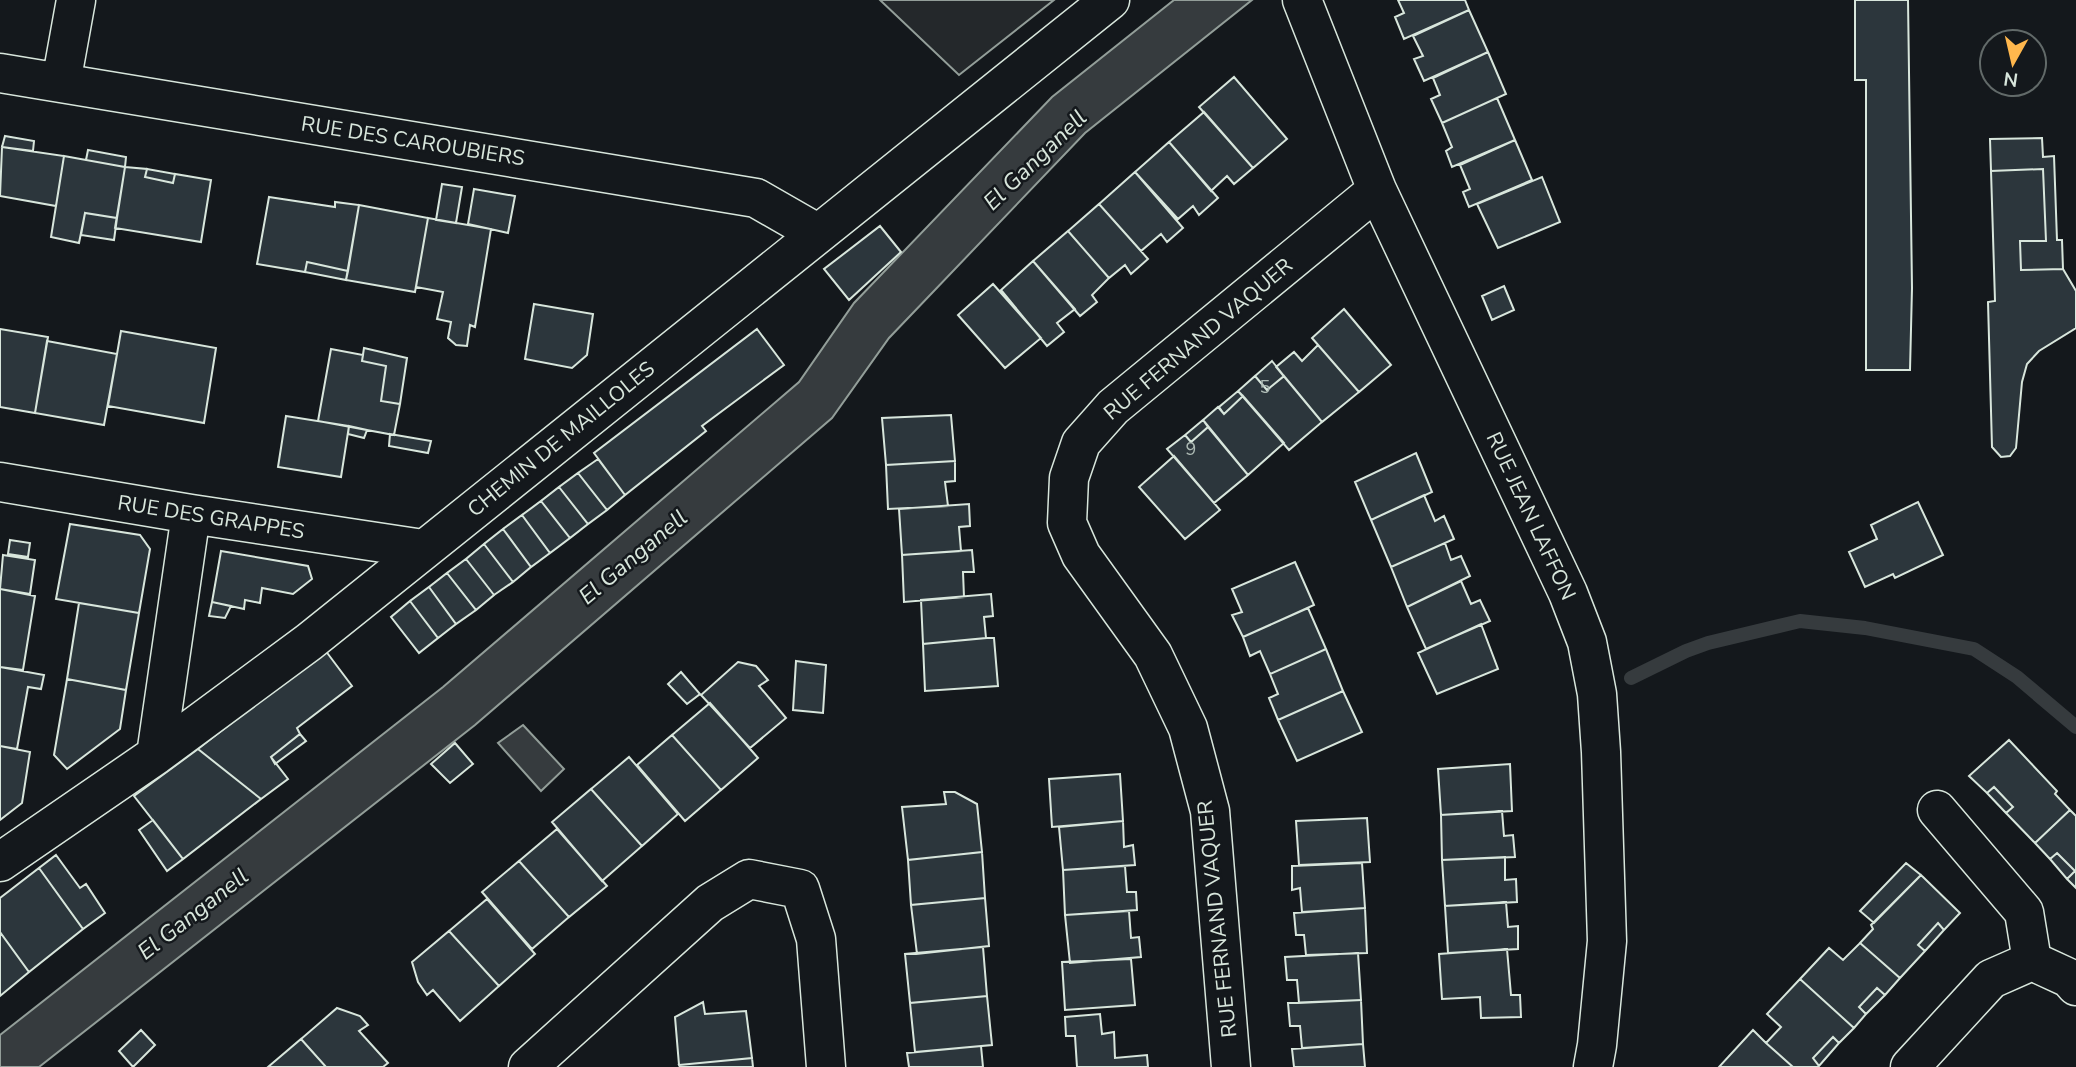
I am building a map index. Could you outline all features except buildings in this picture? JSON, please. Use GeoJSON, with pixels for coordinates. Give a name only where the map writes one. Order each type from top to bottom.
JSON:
{"type":"FeatureCollection","features":[{"type":"Feature","properties":{"kind":"street"},"geometry":{"type":"LineString","coordinates":[[61,83],[76,0]]}},
{"type":"Feature","properties":{"kind":"street","name":"CHEMIN DE MAILLOLES"},"geometry":{"type":"LineString","coordinates":[[0,862],[156,755],[309,642],[1110,0]]}},
{"type":"Feature","properties":{"kind":"street","name":"RUE JEAN LAFFON"},"geometry":{"type":"LineString","coordinates":[[1302,0],[1377,190],[1568,593],[1587,642],[1597,694],[1601,752],[1607,941],[1597,1045],[1592,1067]]}},
{"type":"Feature","properties":{"kind":"street","name":"RUE DES CAROUBIERS"},"geometry":{"type":"LineString","coordinates":[[0,73],[756,198],[817,233]]}},
{"type":"Feature","properties":{"kind":"street","name":"RUE FERNAND VAQUER"},"geometry":{"type":"LineString","coordinates":[[1231,1067],[1210,811],[1188,728],[1153,655],[1081,555],[1067,523],[1069,478],[1081,443],[1113,407],[1377,190]]}},
{"type":"Feature","properties":{"kind":"street","name":"RUE DES GRAPPES"},"geometry":{"type":"LineString","coordinates":[[0,482],[423,550]]}},
{"type":"Feature","properties":{"kind":"street"},"geometry":{"type":"LineString","coordinates":[[156,755],[191,514]]}},
{"type":"Feature","properties":{"kind":"street"},"geometry":{"type":"LineString","coordinates":[[1937,810],[2024,912],[2032,961]]}},
{"type":"Feature","properties":{"kind":"street"},"geometry":{"type":"LineString","coordinates":[[528,1067],[710,903],[749,878],[800,889],[816,939],[826,1067]]}},
{"type":"Feature","properties":{"kind":"street"},"geometry":{"type":"LineString","coordinates":[[1910,1067],[1991,979],[2032,961],[2069,978],[2076,986]]}},
{"type":"Feature","properties":{"kind":"shaded area"},"geometry":{"type":"Polygon","coordinates":[[[880,0],[1054,0],[959,75],[880,0]]]}},
{"type":"Feature","properties":{"kind":"water","name":"El Ganganell"},"geometry":{"type":"Polygon","coordinates":[[[1174,0],[1252,0],[1085,133],[889,338],[832,418],[475,725],[39,1067],[0,1067],[0,1035],[443,687],[799,382],[854,303],[1052,97],[1174,0]]]}},
{"type":"Feature","properties":{"kind":"water"},"geometry":{"type":"Polygon","coordinates":[[[523,725],[564,769],[541,791],[498,743],[523,725]]]}},
{"type":"Feature","properties":{"kind":"waterway"},"geometry":{"type":"LineString","coordinates":[[1631,678],[1708,643],[1800,621],[1865,628],[1974,649],[2017,677],[2076,727]]}}]}
